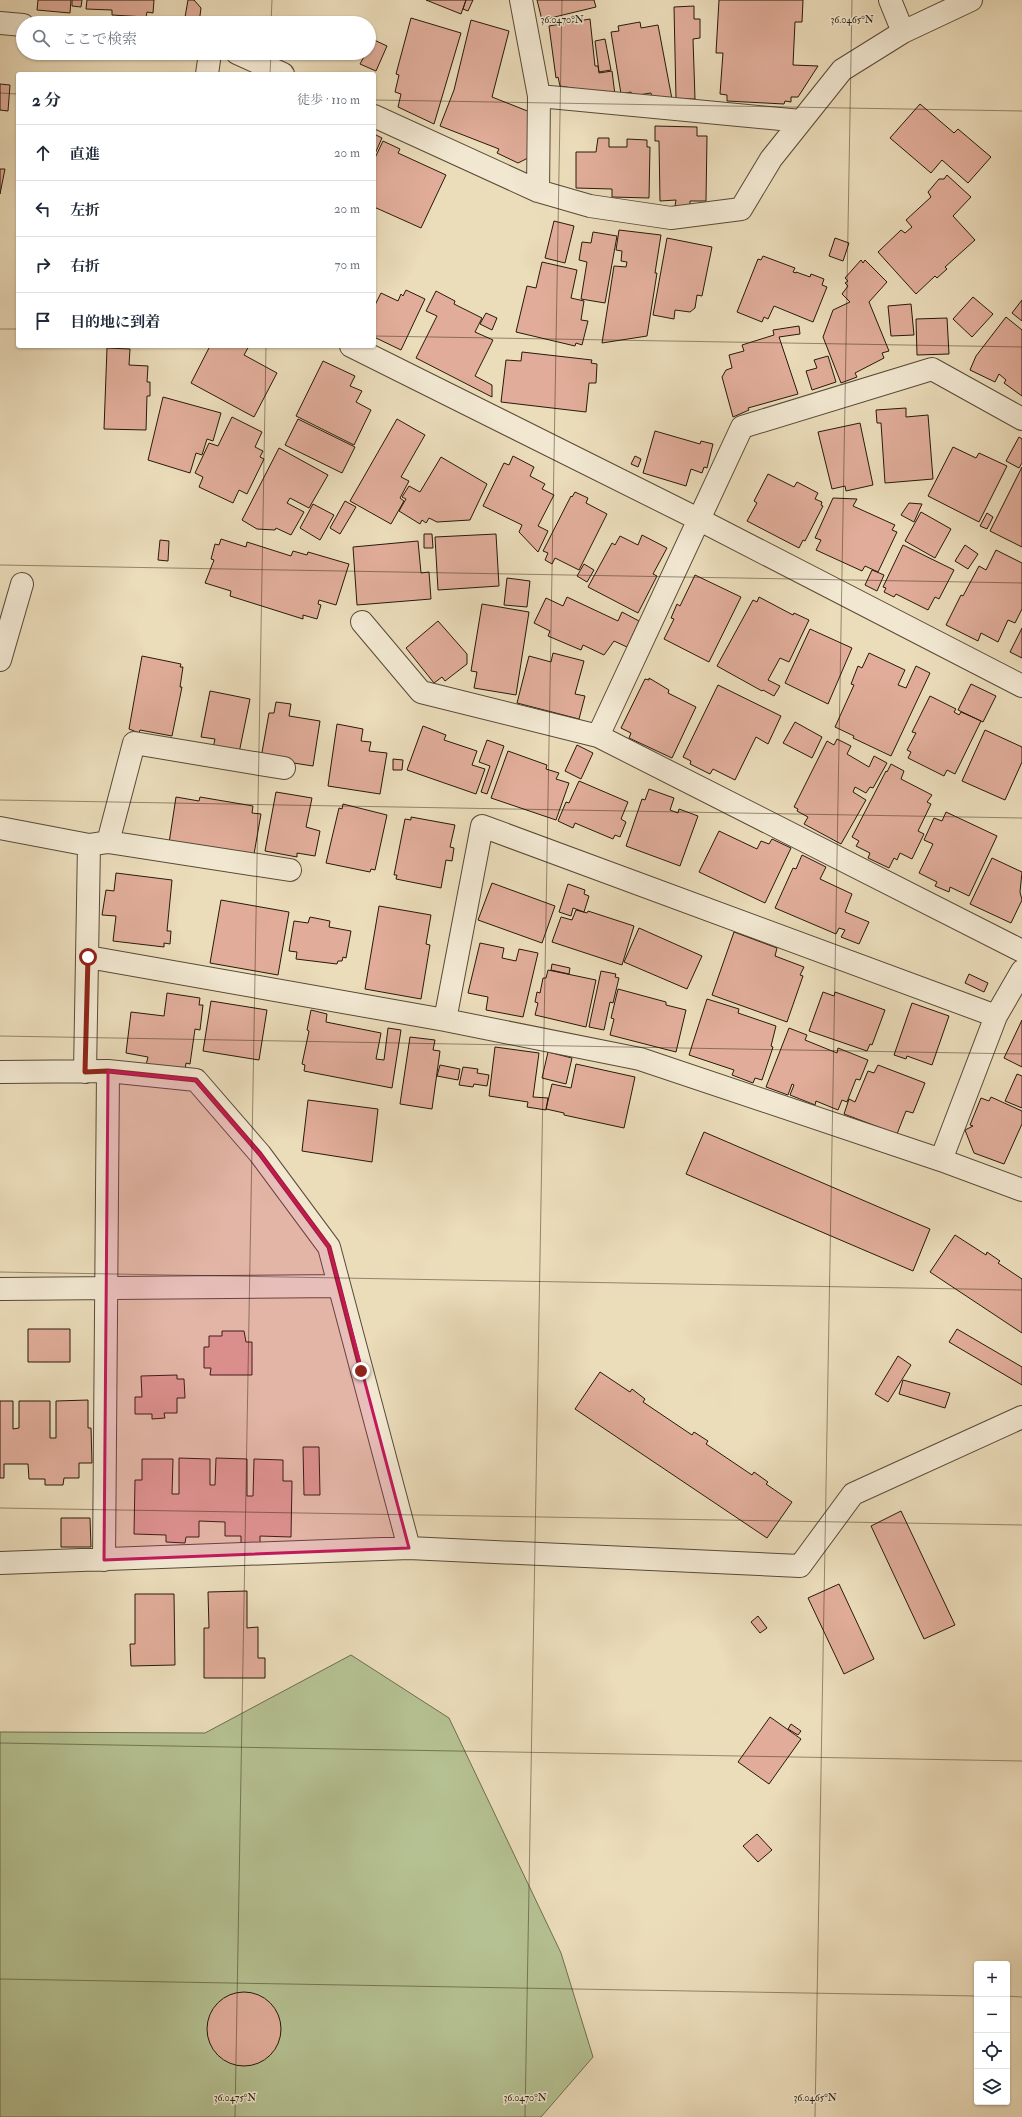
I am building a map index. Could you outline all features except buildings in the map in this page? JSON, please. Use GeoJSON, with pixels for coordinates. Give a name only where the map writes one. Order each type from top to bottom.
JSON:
{"type":"FeatureCollection","features":[{"type":"Feature","properties":{"kind":"street"},"geometry":{"type":"LineString","coordinates":[[521,0],[539,96],[538,191]]}},
{"type":"Feature","properties":{"kind":"street"},"geometry":{"type":"LineString","coordinates":[[890,0],[903,32]]}},
{"type":"Feature","properties":{"kind":"street"},"geometry":{"type":"LineString","coordinates":[[376,117],[538,191],[590,206],[671,218],[741,209],[772,159],[842,70],[903,32],[971,0]]}},
{"type":"Feature","properties":{"kind":"street"},"geometry":{"type":"LineString","coordinates":[[0,23],[16,24]]}},
{"type":"Feature","properties":{"kind":"street"},"geometry":{"type":"LineString","coordinates":[[207,72],[209,60]]}},
{"type":"Feature","properties":{"kind":"street"},"geometry":{"type":"LineString","coordinates":[[252,60],[279,72]]}},
{"type":"Feature","properties":{"kind":"street"},"geometry":{"type":"LineString","coordinates":[[539,96],[801,121]]}},
{"type":"Feature","properties":{"kind":"street"},"geometry":{"type":"LineString","coordinates":[[355,348],[698,519],[1022,686]]}},
{"type":"Feature","properties":{"kind":"street"},"geometry":{"type":"LineString","coordinates":[[598,736],[742,427],[932,369],[1022,419]]}},
{"type":"Feature","properties":{"kind":"street"},"geometry":{"type":"LineString","coordinates":[[0,660],[22,584]]}},
{"type":"Feature","properties":{"kind":"street"},"geometry":{"type":"LineString","coordinates":[[362,622],[422,692],[598,736],[1022,951]]}},
{"type":"Feature","properties":{"kind":"street"},"geometry":{"type":"LineString","coordinates":[[85,1072],[88,957],[99,844],[134,743],[284,768]]}},
{"type":"Feature","properties":{"kind":"street"},"geometry":{"type":"LineString","coordinates":[[445,1020],[482,826],[996,1016]]}},
{"type":"Feature","properties":{"kind":"street"},"geometry":{"type":"LineString","coordinates":[[0,828],[99,844],[290,870]]}},
{"type":"Feature","properties":{"kind":"street"},"geometry":{"type":"LineString","coordinates":[[88,957],[445,1020],[640,1059],[941,1160],[1022,1190]]}},
{"type":"Feature","properties":{"kind":"street"},"geometry":{"type":"LineString","coordinates":[[941,1160],[996,1016],[1022,971]]}},
{"type":"Feature","properties":{"kind":"street"},"geometry":{"type":"LineString","coordinates":[[104,1560],[108,1071]]}},
{"type":"Feature","properties":{"kind":"street"},"geometry":{"type":"LineString","coordinates":[[0,1072],[108,1071],[196,1080],[260,1154],[329,1247],[338,1286],[409,1548]]}},
{"type":"Feature","properties":{"kind":"street"},"geometry":{"type":"LineString","coordinates":[[0,1289],[338,1286]]}},
{"type":"Feature","properties":{"kind":"street"},"geometry":{"type":"LineString","coordinates":[[0,1562],[104,1560],[409,1548],[800,1566],[853,1494],[1022,1417]]}},
{"type":"Feature","properties":{"kind":"highlighted area"},"geometry":{"type":"Polygon","coordinates":[[[108,1071],[196,1080],[260,1154],[329,1247],[409,1548],[104,1560],[108,1071]]]}},
{"type":"Feature","properties":{"kind":"green space"},"geometry":{"type":"Polygon","coordinates":[[[351,1655],[449,1718],[561,1953],[593,2057],[541,2117],[0,2117],[0,1732],[205,1733],[351,1655]]]}},
{"type":"Feature","properties":{"kind":"route"},"geometry":{"type":"LineString","coordinates":[[88,957],[85,1072],[108,1071],[196,1080],[260,1154],[329,1247],[361,1371]]}}]}
